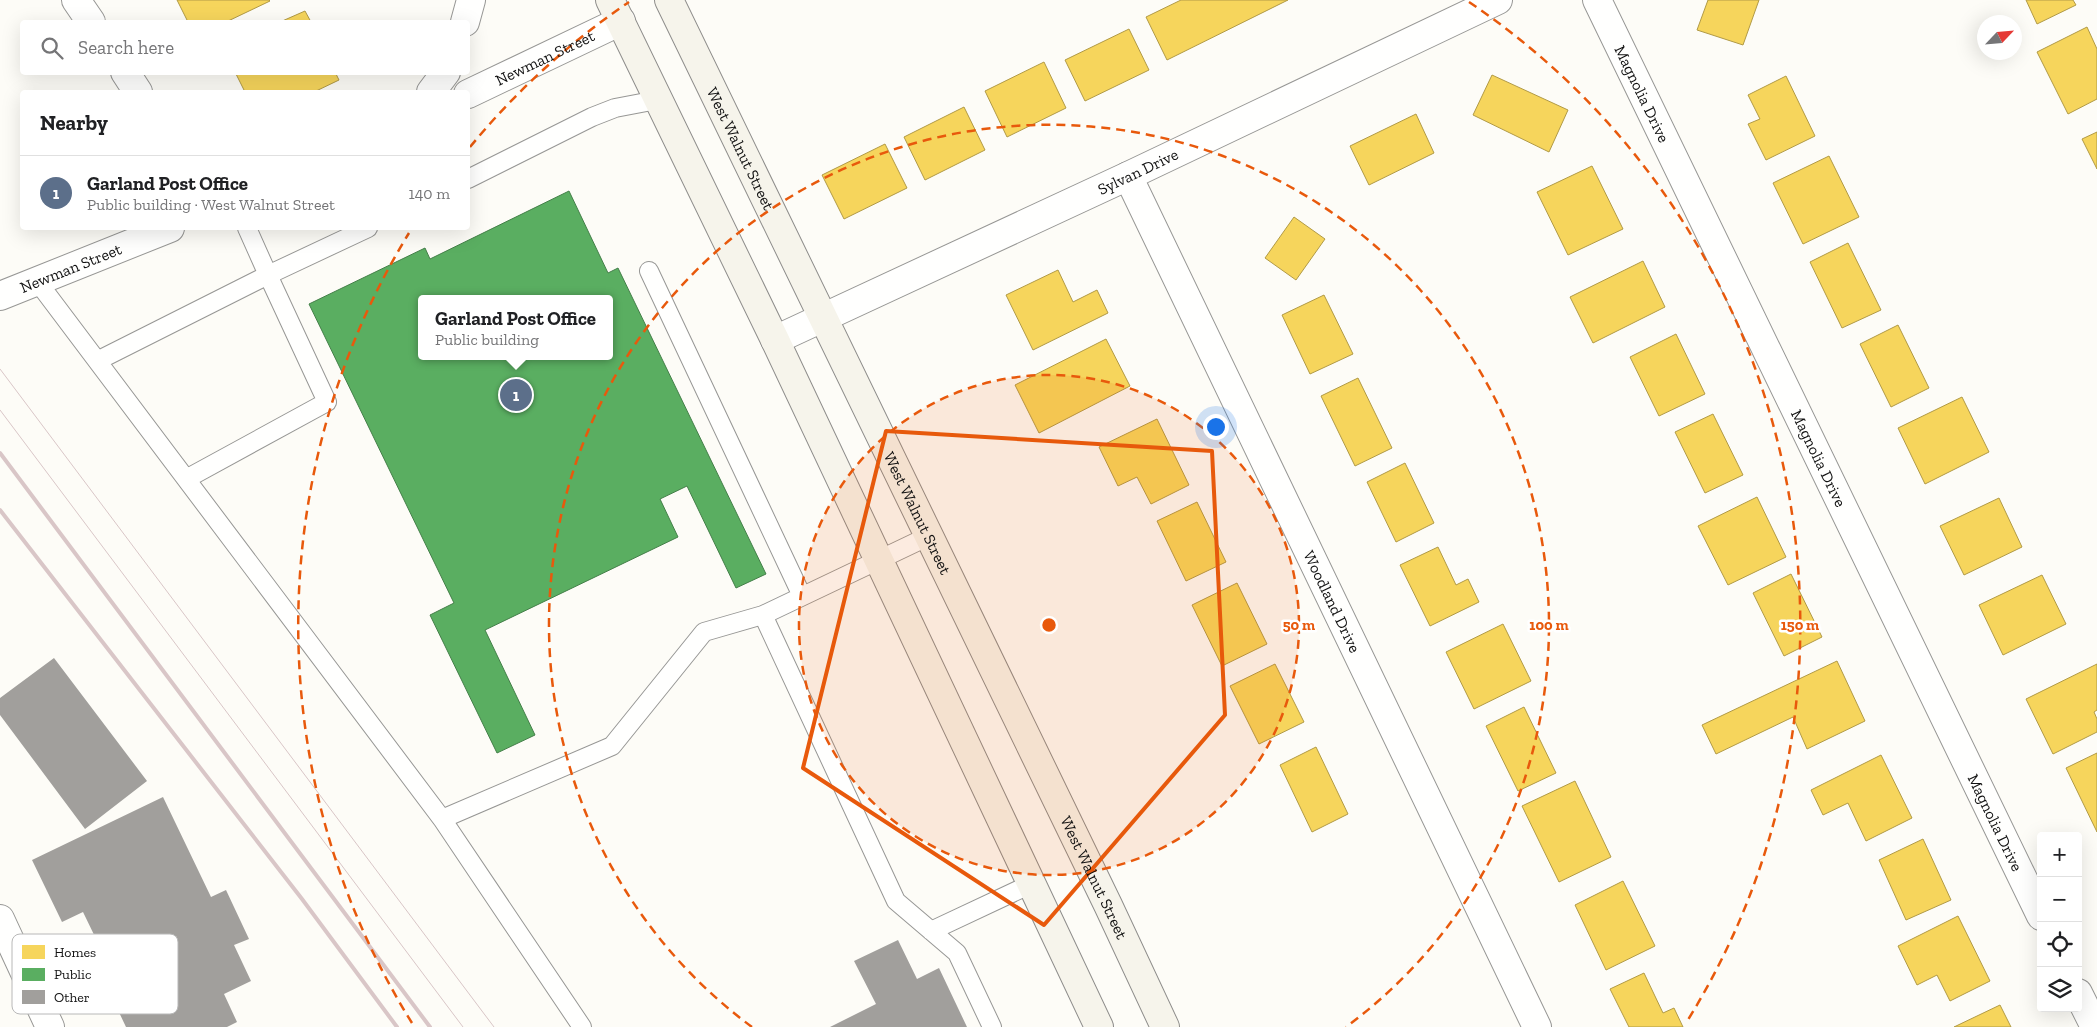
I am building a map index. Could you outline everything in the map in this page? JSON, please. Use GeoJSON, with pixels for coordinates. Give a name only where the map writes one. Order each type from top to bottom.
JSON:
{"type":"FeatureCollection","features":[{"type":"Feature","properties":{"kind":"main road","name":"West Walnut Street"},"geometry":{"type":"LineString","coordinates":[[669,0],[1165,1027]]}},
{"type":"Feature","properties":{"kind":"main road"},"geometry":{"type":"LineString","coordinates":[[616,11],[657,100],[776,340],[1099,1027]]}},
{"type":"Feature","properties":{"kind":"street"},"geometry":{"type":"LineString","coordinates":[[76,0],[90,20]]}},
{"type":"Feature","properties":{"kind":"street"},"geometry":{"type":"LineString","coordinates":[[466,20],[471,0]]}},
{"type":"Feature","properties":{"kind":"street","name":"Sylvan Drive"},"geometry":{"type":"LineString","coordinates":[[776,340],[1128,176],[1498,0]]}},
{"type":"Feature","properties":{"kind":"street","name":"Magnolia Drive"},"geometry":{"type":"LineString","coordinates":[[1597,0],[2037,908]]}},
{"type":"Feature","properties":{"kind":"street","name":"Newman Street"},"geometry":{"type":"LineString","coordinates":[[470,93],[616,11]]}},
{"type":"Feature","properties":{"kind":"street"},"geometry":{"type":"LineString","coordinates":[[127,75],[137,90]]}},
{"type":"Feature","properties":{"kind":"street"},"geometry":{"type":"LineString","coordinates":[[432,90],[444,75]]}},
{"type":"Feature","properties":{"kind":"street","name":"Woodland Drive"},"geometry":{"type":"LineString","coordinates":[[1128,176],[1537,1027]]}},
{"type":"Feature","properties":{"kind":"street","name":"Newman Street"},"geometry":{"type":"LineString","coordinates":[[0,296],[165,230]]}},
{"type":"Feature","properties":{"kind":"street"},"geometry":{"type":"LineString","coordinates":[[0,919],[12,945]]}},
{"type":"Feature","properties":{"kind":"street"},"geometry":{"type":"LineString","coordinates":[[2082,1002],[2094,1027]]}},
{"type":"Feature","properties":{"kind":"street"},"geometry":{"type":"LineString","coordinates":[[44,1014],[50,1027]]}},
{"type":"Feature","properties":{"kind":"lane"},"geometry":{"type":"LineString","coordinates":[[470,178],[592,118],[616,108],[657,100]]}},
{"type":"Feature","properties":{"kind":"lane"},"geometry":{"type":"LineString","coordinates":[[186,480],[327,402],[248,230]]}},
{"type":"Feature","properties":{"kind":"lane"},"geometry":{"type":"LineString","coordinates":[[97,361],[268,275],[364,230]]}},
{"type":"Feature","properties":{"kind":"lane"},"geometry":{"type":"LineString","coordinates":[[649,271],[802,596]]}},
{"type":"Feature","properties":{"kind":"lane"},"geometry":{"type":"LineString","coordinates":[[37,281],[442,819],[582,1027]]}},
{"type":"Feature","properties":{"kind":"lane"},"geometry":{"type":"LineString","coordinates":[[442,819],[612,746],[704,632],[763,615],[929,536]]}},
{"type":"Feature","properties":{"kind":"lane"},"geometry":{"type":"LineString","coordinates":[[763,615],[896,901],[957,953],[992,1027]]}},
{"type":"Feature","properties":{"kind":"lane"},"geometry":{"type":"LineString","coordinates":[[931,931],[1032,884]]}},
{"type":"Feature","properties":{"kind":"highlighted area"},"geometry":{"type":"Polygon","coordinates":[[[886,431],[1212,451],[1225,715],[1044,925],[803,768],[886,431]]]}},
{"type":"Feature","properties":{"kind":"building: Homes"},"geometry":{"type":"Polygon","coordinates":[[[177,0],[270,1],[230,20],[187,20],[177,0]]]}},
{"type":"Feature","properties":{"kind":"building: Homes"},"geometry":{"type":"Polygon","coordinates":[[[1181,0],[1288,0],[1167,60],[1146,17],[1181,0]]]}},
{"type":"Feature","properties":{"kind":"building: Homes"},"geometry":{"type":"Polygon","coordinates":[[[1708,0],[1759,0],[1743,45],[1697,30],[1708,0]]]}},
{"type":"Feature","properties":{"kind":"building: Homes"},"geometry":{"type":"Polygon","coordinates":[[[2026,0],[2073,0],[2076,5],[2037,24],[2026,0]]]}},
{"type":"Feature","properties":{"kind":"building: Homes"},"geometry":{"type":"Polygon","coordinates":[[[305,11],[310,20],[285,20],[305,11]]]}},
{"type":"Feature","properties":{"kind":"building: Homes"},"geometry":{"type":"Polygon","coordinates":[[[2087,27],[2097,49],[2097,99],[2068,114],[2037,52],[2087,27]]]}},
{"type":"Feature","properties":{"kind":"building: Homes"},"geometry":{"type":"Polygon","coordinates":[[[1129,29],[1149,70],[1085,101],[1065,60],[1129,29]]]}},
{"type":"Feature","properties":{"kind":"building: Homes"},"geometry":{"type":"Polygon","coordinates":[[[1044,62],[1066,108],[1007,137],[985,91],[1044,62]]]}},
{"type":"Feature","properties":{"kind":"building: Homes"},"geometry":{"type":"Polygon","coordinates":[[[236,75],[336,75],[339,80],[318,90],[244,90],[236,75]]]}},
{"type":"Feature","properties":{"kind":"building: Homes"},"geometry":{"type":"Polygon","coordinates":[[[1492,75],[1568,110],[1549,152],[1473,115],[1492,75]]]}},
{"type":"Feature","properties":{"kind":"building: Homes"},"geometry":{"type":"Polygon","coordinates":[[[1786,76],[1815,136],[1766,160],[1748,124],[1760,119],[1748,95],[1786,76]]]}},
{"type":"Feature","properties":{"kind":"building: Homes"},"geometry":{"type":"Polygon","coordinates":[[[964,107],[985,150],[925,180],[904,137],[964,107]]]}},
{"type":"Feature","properties":{"kind":"building: Homes"},"geometry":{"type":"Polygon","coordinates":[[[1416,114],[1434,153],[1369,185],[1350,146],[1416,114]]]}},
{"type":"Feature","properties":{"kind":"building: Homes"},"geometry":{"type":"Polygon","coordinates":[[[2097,132],[2097,169],[2082,139],[2097,132]]]}},
{"type":"Feature","properties":{"kind":"building: Homes"},"geometry":{"type":"Polygon","coordinates":[[[885,144],[907,188],[844,219],[822,175],[885,144]]]}},
{"type":"Feature","properties":{"kind":"building: Homes"},"geometry":{"type":"Polygon","coordinates":[[[1829,156],[1859,217],[1803,244],[1773,183],[1829,156]]]}},
{"type":"Feature","properties":{"kind":"building: Homes"},"geometry":{"type":"Polygon","coordinates":[[[1592,166],[1623,229],[1568,255],[1537,192],[1592,166]]]}},
{"type":"Feature","properties":{"kind":"building: Homes"},"geometry":{"type":"Polygon","coordinates":[[[1294,217],[1325,239],[1296,280],[1265,258],[1294,217]]]}},
{"type":"Feature","properties":{"kind":"building: Homes"},"geometry":{"type":"Polygon","coordinates":[[[1848,243],[1881,310],[1842,328],[1810,262],[1848,243]]]}},
{"type":"Feature","properties":{"kind":"building: Homes"},"geometry":{"type":"Polygon","coordinates":[[[1643,261],[1665,307],[1593,343],[1570,297],[1643,261]]]}},
{"type":"Feature","properties":{"kind":"building: Homes"},"geometry":{"type":"Polygon","coordinates":[[[1058,270],[1073,302],[1097,290],[1108,313],[1033,350],[1006,295],[1058,270]]]}},
{"type":"Feature","properties":{"kind":"building: Homes"},"geometry":{"type":"Polygon","coordinates":[[[1324,295],[1353,354],[1310,374],[1282,315],[1324,295]]]}},
{"type":"Feature","properties":{"kind":"building: Homes"},"geometry":{"type":"Polygon","coordinates":[[[1898,325],[1929,388],[1891,407],[1860,344],[1898,325]]]}},
{"type":"Feature","properties":{"kind":"building: Homes"},"geometry":{"type":"Polygon","coordinates":[[[1676,334],[1705,394],[1659,416],[1630,357],[1676,334]]]}},
{"type":"Feature","properties":{"kind":"building: Homes"},"geometry":{"type":"Polygon","coordinates":[[[1106,339],[1130,386],[1039,433],[1015,385],[1106,339]]]}},
{"type":"Feature","properties":{"kind":"building: Homes"},"geometry":{"type":"Polygon","coordinates":[[[1358,378],[1392,448],[1355,466],[1321,396],[1358,378]]]}},
{"type":"Feature","properties":{"kind":"building: Homes"},"geometry":{"type":"Polygon","coordinates":[[[1962,397],[1989,452],[1925,484],[1898,428],[1962,397]]]}},
{"type":"Feature","properties":{"kind":"building: Homes"},"geometry":{"type":"Polygon","coordinates":[[[1713,414],[1743,475],[1705,493],[1675,432],[1713,414]]]}},
{"type":"Feature","properties":{"kind":"building: Homes"},"geometry":{"type":"Polygon","coordinates":[[[1157,419],[1189,485],[1151,504],[1137,477],[1118,486],[1099,447],[1157,419]]]}},
{"type":"Feature","properties":{"kind":"building: Homes"},"geometry":{"type":"Polygon","coordinates":[[[1405,463],[1434,523],[1396,542],[1367,482],[1405,463]]]}},
{"type":"Feature","properties":{"kind":"building: Homes"},"geometry":{"type":"Polygon","coordinates":[[[1757,497],[1786,557],[1728,585],[1698,526],[1757,497]]]}},
{"type":"Feature","properties":{"kind":"building: Homes"},"geometry":{"type":"Polygon","coordinates":[[[1999,498],[2022,547],[1964,575],[1940,526],[1999,498]]]}},
{"type":"Feature","properties":{"kind":"building: Homes"},"geometry":{"type":"Polygon","coordinates":[[[1197,502],[1226,562],[1186,581],[1157,521],[1197,502]]]}},
{"type":"Feature","properties":{"kind":"building: Homes"},"geometry":{"type":"Polygon","coordinates":[[[1438,547],[1456,585],[1468,579],[1479,602],[1430,626],[1400,565],[1438,547]]]}},
{"type":"Feature","properties":{"kind":"building: Homes"},"geometry":{"type":"Polygon","coordinates":[[[1791,574],[1822,637],[1784,656],[1753,593],[1791,574]]]}},
{"type":"Feature","properties":{"kind":"building: Homes"},"geometry":{"type":"Polygon","coordinates":[[[2042,575],[2066,624],[2003,655],[1979,605],[2042,575]]]}},
{"type":"Feature","properties":{"kind":"building: Homes"},"geometry":{"type":"Polygon","coordinates":[[[1237,583],[1267,644],[1222,666],[1192,605],[1237,583]]]}},
{"type":"Feature","properties":{"kind":"building: Homes"},"geometry":{"type":"Polygon","coordinates":[[[1503,624],[1531,681],[1474,709],[1446,652],[1503,624]]]}},
{"type":"Feature","properties":{"kind":"building: Homes"},"geometry":{"type":"Polygon","coordinates":[[[1837,661],[1865,721],[1807,749],[1793,717],[1716,754],[1702,725],[1837,661]]]}},
{"type":"Feature","properties":{"kind":"building: Homes"},"geometry":{"type":"Polygon","coordinates":[[[1275,664],[1304,722],[1259,744],[1230,686],[1275,664]]]}},
{"type":"Feature","properties":{"kind":"building: Homes"},"geometry":{"type":"Polygon","coordinates":[[[2097,664],[2097,710],[2094,712],[2097,719],[2097,732],[2053,754],[2026,699],[2097,664]]]}},
{"type":"Feature","properties":{"kind":"building: Homes"},"geometry":{"type":"Polygon","coordinates":[[[1524,707],[1556,773],[1518,791],[1486,726],[1524,707]]]}},
{"type":"Feature","properties":{"kind":"building: Homes"},"geometry":{"type":"Polygon","coordinates":[[[1316,747],[1348,814],[1312,832],[1280,765],[1316,747]]]}},
{"type":"Feature","properties":{"kind":"building: Homes"},"geometry":{"type":"Polygon","coordinates":[[[2097,753],[2097,832],[2066,768],[2097,753]]]}},
{"type":"Feature","properties":{"kind":"building: Homes"},"geometry":{"type":"Polygon","coordinates":[[[1881,755],[1912,818],[1866,841],[1848,803],[1823,815],[1811,790],[1881,755]]]}},
{"type":"Feature","properties":{"kind":"building: Homes"},"geometry":{"type":"Polygon","coordinates":[[[1575,781],[1611,857],[1559,882],[1522,806],[1575,781]]]}},
{"type":"Feature","properties":{"kind":"building: Homes"},"geometry":{"type":"Polygon","coordinates":[[[1923,839],[1951,900],[1906,920],[1879,860],[1923,839]]]}},
{"type":"Feature","properties":{"kind":"building: Homes"},"geometry":{"type":"Polygon","coordinates":[[[1623,881],[1655,946],[1606,970],[1575,905],[1623,881]]]}},
{"type":"Feature","properties":{"kind":"building: Homes"},"geometry":{"type":"Polygon","coordinates":[[[1958,916],[1990,981],[1950,1001],[1937,975],[1917,985],[1898,946],[1958,916]]]}},
{"type":"Feature","properties":{"kind":"building: Homes"},"geometry":{"type":"Polygon","coordinates":[[[1644,973],[1663,1013],[1674,1008],[1683,1027],[1629,1027],[1610,989],[1644,973]]]}},
{"type":"Feature","properties":{"kind":"building: Homes"},"geometry":{"type":"Polygon","coordinates":[[[2000,1005],[2011,1027],[1954,1027],[2000,1005]]]}},
{"type":"Feature","properties":{"kind":"building: Public"},"geometry":{"type":"Polygon","coordinates":[[[569,191],[608,273],[618,268],[766,574],[736,588],[687,486],[660,499],[678,537],[485,630],[535,735],[497,753],[430,615],[454,603],[309,304],[425,248],[430,259],[569,191]]]}},
{"type":"Feature","properties":{"kind":"building: Other"},"geometry":{"type":"Polygon","coordinates":[[[54,658],[147,781],[85,829],[0,715],[0,698],[54,658]]]}},
{"type":"Feature","properties":{"kind":"building: Other"},"geometry":{"type":"Polygon","coordinates":[[[163,797],[211,897],[226,890],[249,939],[234,945],[251,981],[224,994],[237,1022],[227,1027],[126,1027],[120,1014],[178,1014],[178,934],[94,934],[83,912],[62,922],[32,860],[163,797]]]}},
{"type":"Feature","properties":{"kind":"building: Other"},"geometry":{"type":"Polygon","coordinates":[[[898,940],[917,979],[939,968],[967,1027],[830,1027],[876,1004],[854,961],[898,940]]]}},
{"type":"Feature","properties":{"kind":"tram line"},"geometry":{"type":"LineString","coordinates":[[0,369],[494,1027]]}},
{"type":"Feature","properties":{"kind":"tram line"},"geometry":{"type":"LineString","coordinates":[[0,410],[463,1027]]}},
{"type":"Feature","properties":{"kind":"railway"},"geometry":{"type":"LineString","coordinates":[[0,453],[430,1027]]}},
{"type":"Feature","properties":{"kind":"railway"},"geometry":{"type":"LineString","coordinates":[[0,510],[302,899],[397,1027]]}},
{"type":"Feature","properties":{"kind":"place","name":"Garland Post Office"},"geometry":{"type":"Point","coordinates":[516,395]}}]}
